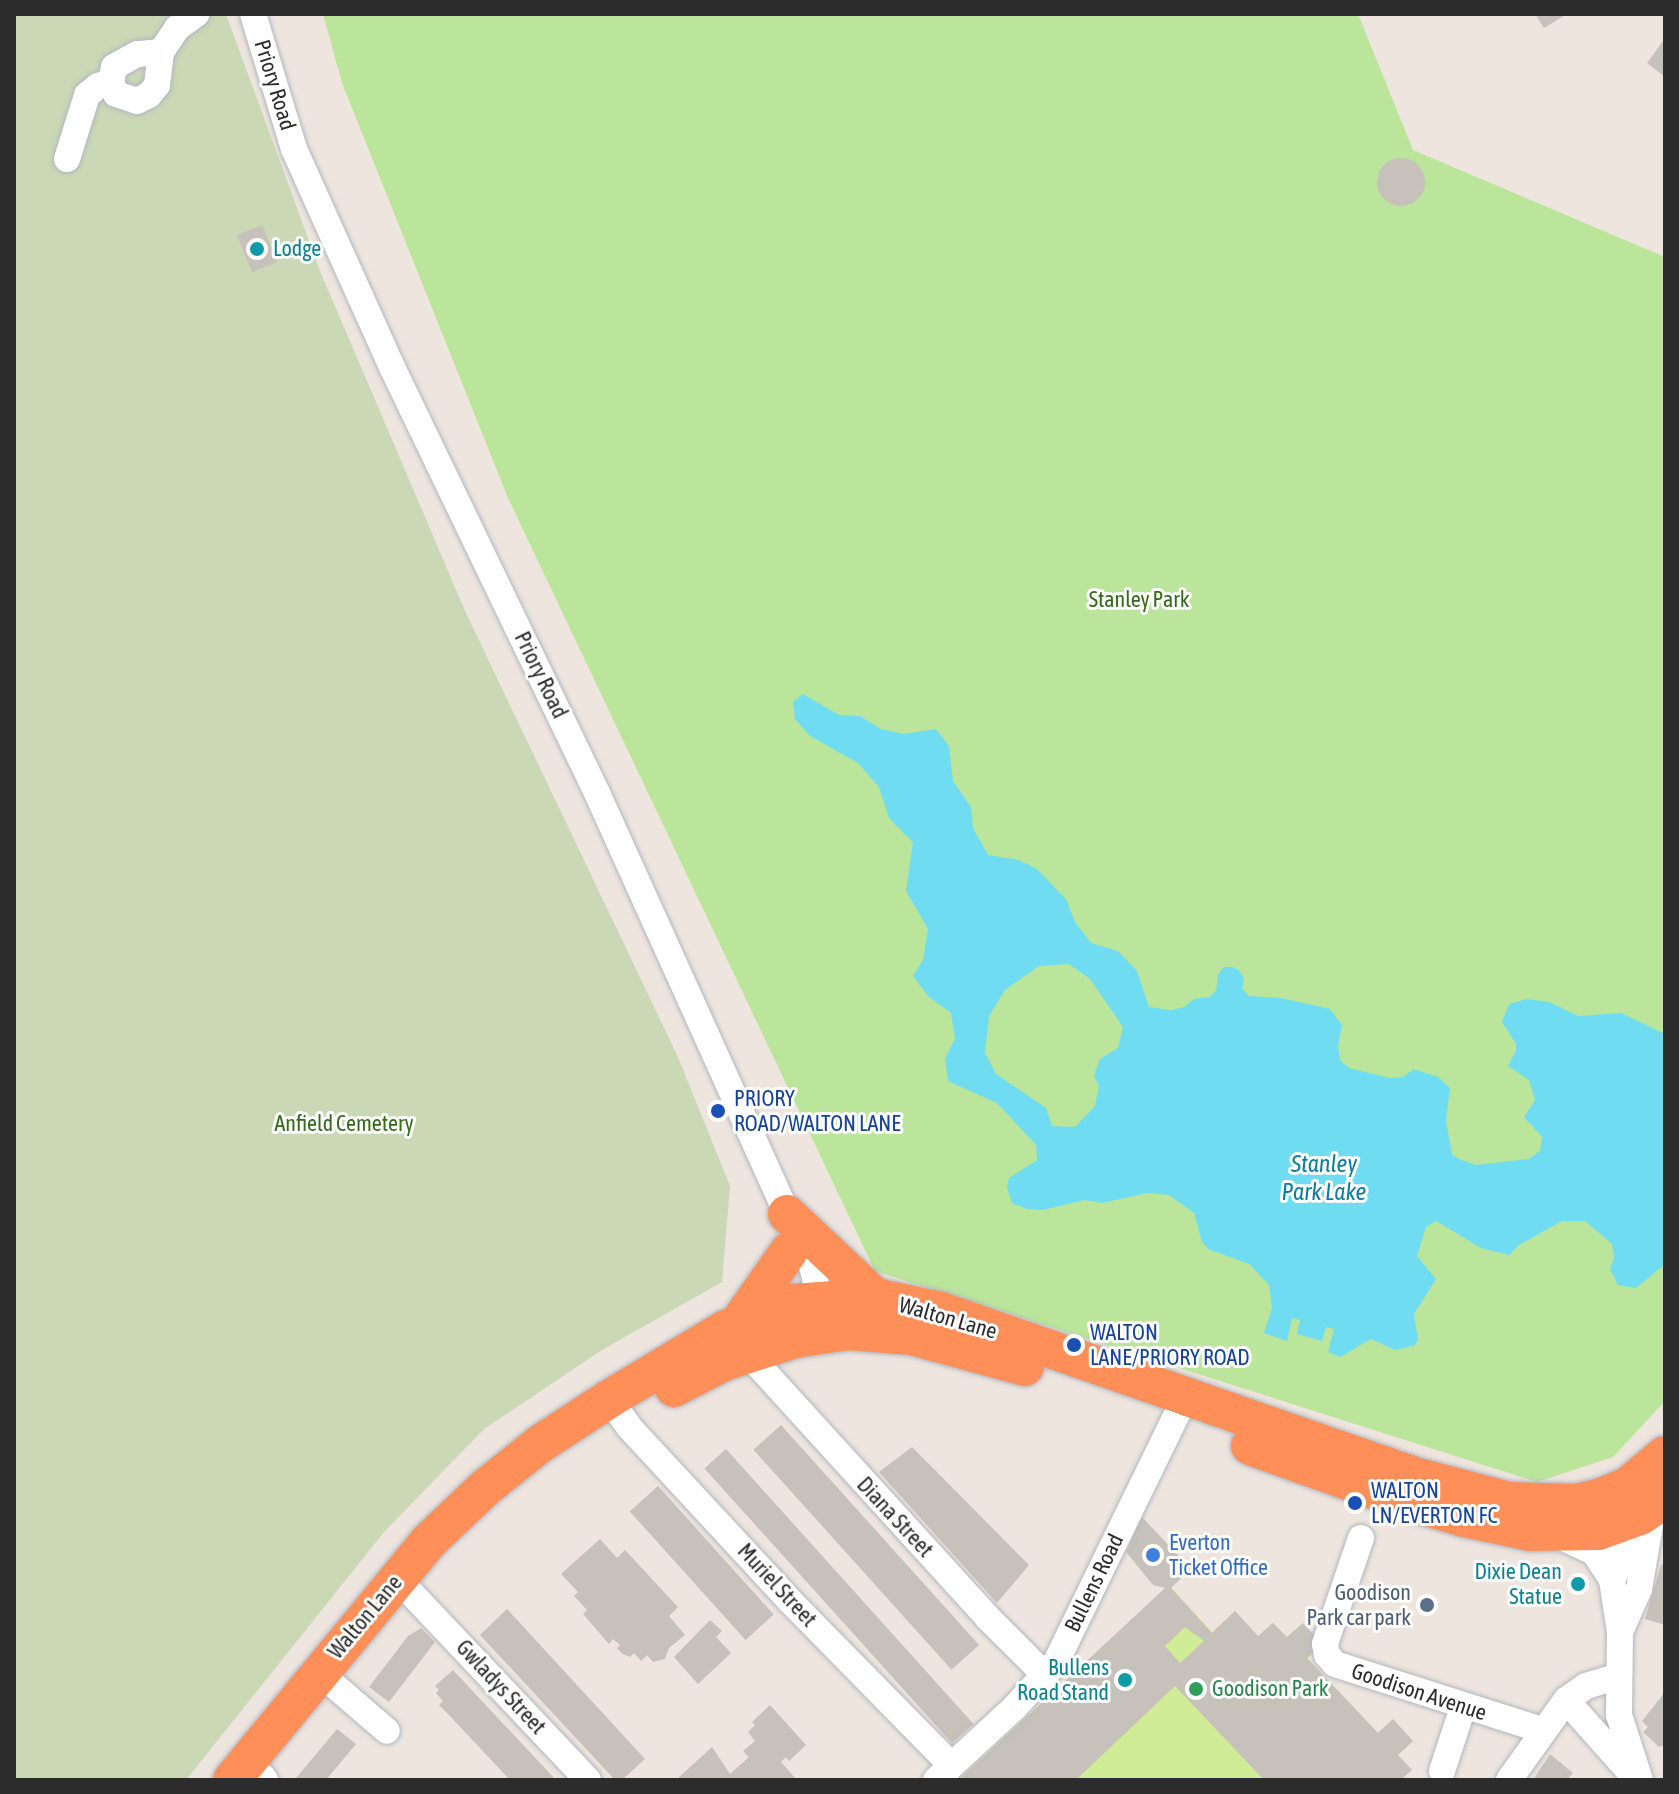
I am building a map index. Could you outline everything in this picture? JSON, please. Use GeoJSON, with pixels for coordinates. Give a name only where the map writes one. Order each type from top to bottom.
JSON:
{"type":"FeatureCollection","features":[{"type":"Feature","properties":{"kind":"highway"},"geometry":{"type":"LineString","coordinates":[[743,1339],[788,1229],[875,1297]]}},
{"type":"Feature","properties":{"kind":"highway","name":"Walton Lane"},"geometry":{"type":"LineString","coordinates":[[255,1779],[429,1541],[540,1444],[616,1409],[743,1339],[875,1297],[941,1311],[1387,1495],[1503,1528],[1551,1534],[1598,1531],[1647,1507],[1665,1455]]}},
{"type":"Feature","properties":{"kind":"highway","name":"Walton Lane"},"geometry":{"type":"LineString","coordinates":[[806,1319],[867,1332],[935,1341],[1489,1497],[1534,1503],[1647,1507]]}},
{"type":"Feature","properties":{"kind":"highway","name":"Walton Lane"},"geometry":{"type":"LineString","coordinates":[[255,1779],[412,1594],[501,1503],[616,1409]]}},
{"type":"Feature","properties":{"kind":"street"},"geometry":{"type":"LineString","coordinates":[[161,52],[124,59],[114,67],[111,82],[116,94],[137,101],[149,95],[157,85],[161,52],[177,28],[196,14]]}},
{"type":"Feature","properties":{"kind":"street","name":"Priory Road"},"geometry":{"type":"LineString","coordinates":[[253,14],[294,149],[392,367],[597,793],[788,1229],[806,1319]]}},
{"type":"Feature","properties":{"kind":"street"},"geometry":{"type":"LineString","coordinates":[[67,159],[87,95],[98,86],[111,82]]}},
{"type":"Feature","properties":{"kind":"street","name":"Diana Street"},"geometry":{"type":"LineString","coordinates":[[743,1339],[967,1596],[1046,1676]]}},
{"type":"Feature","properties":{"kind":"street","name":"Bullens Road"},"geometry":{"type":"LineString","coordinates":[[944,1773],[1046,1676],[1180,1408]]}},
{"type":"Feature","properties":{"kind":"street","name":"Muriel Street"},"geometry":{"type":"LineString","coordinates":[[616,1409],[944,1773]]}},
{"type":"Feature","properties":{"kind":"street"},"geometry":{"type":"LineString","coordinates":[[1612,1580],[1647,1507]]}},
{"type":"Feature","properties":{"kind":"street"},"geometry":{"type":"LineString","coordinates":[[1620,1632],[1639,1589],[1647,1507]]}},
{"type":"Feature","properties":{"kind":"street"},"geometry":{"type":"LineString","coordinates":[[1551,1534],[1594,1552],[1612,1580],[1620,1632],[1618,1676],[1622,1733],[1638,1780]]}},
{"type":"Feature","properties":{"kind":"street","name":"Goodison Avenue"},"geometry":{"type":"LineString","coordinates":[[1361,1538],[1325,1644],[1327,1655],[1350,1671],[1542,1730]]}},
{"type":"Feature","properties":{"kind":"street","name":"Gwladys Street"},"geometry":{"type":"LineString","coordinates":[[412,1594],[588,1780]]}},
{"type":"Feature","properties":{"kind":"street"},"geometry":{"type":"LineString","coordinates":[[1509,1780],[1566,1700],[1586,1686],[1618,1676]]}},
{"type":"Feature","properties":{"kind":"street"},"geometry":{"type":"LineString","coordinates":[[336,1687],[387,1731]]}},
{"type":"Feature","properties":{"kind":"street"},"geometry":{"type":"LineString","coordinates":[[1566,1700],[1638,1780]]}},
{"type":"Feature","properties":{"kind":"street"},"geometry":{"type":"LineString","coordinates":[[1442,1771],[1463,1707]]}},
{"type":"Feature","properties":{"kind":"green space","name":"Anfield Cemetery"},"geometry":{"type":"Polygon","coordinates":[[[14,14],[226,14],[320,271],[466,613],[678,1057],[730,1186],[722,1282],[602,1350],[484,1429],[384,1532],[186,1780],[14,1780],[14,14]]]}},
{"type":"Feature","properties":{"kind":"green space","name":"Stanley Park"},"geometry":{"type":"Polygon","coordinates":[[[323,14],[1358,14],[1413,150],[1665,257],[1665,1401],[1613,1457],[1537,1482],[875,1271],[508,498],[342,83],[323,14]]]}},
{"type":"Feature","properties":{"kind":"green space","name":"Goodison Park"},"geometry":{"type":"Polygon","coordinates":[[[1169,1585],[1212,1632],[1235,1611],[1258,1636],[1273,1623],[1287,1637],[1303,1623],[1322,1644],[1308,1659],[1378,1733],[1393,1719],[1413,1741],[1398,1755],[1401,1780],[958,1780],[1169,1585]]]}},
{"type":"Feature","properties":{"kind":"water","name":"Stanley Park Lake"},"geometry":{"type":"Polygon","coordinates":[[[803,694],[839,715],[860,716],[881,729],[904,734],[936,729],[949,746],[953,781],[971,807],[973,828],[988,855],[1019,860],[1037,869],[1066,899],[1075,922],[1091,943],[1118,951],[1137,971],[1149,1007],[1172,1010],[1184,1007],[1194,999],[1209,997],[1216,991],[1218,974],[1224,967],[1231,967],[1239,970],[1244,979],[1242,989],[1249,996],[1281,998],[1330,1009],[1342,1025],[1338,1046],[1340,1060],[1349,1068],[1390,1078],[1403,1077],[1414,1069],[1438,1077],[1450,1088],[1446,1121],[1452,1154],[1459,1159],[1476,1165],[1529,1159],[1540,1151],[1542,1137],[1524,1117],[1535,1100],[1529,1080],[1508,1066],[1516,1051],[1516,1044],[1502,1022],[1509,1004],[1527,999],[1549,1002],[1578,1016],[1621,1013],[1665,1034],[1665,1264],[1636,1288],[1618,1285],[1610,1269],[1614,1257],[1612,1244],[1585,1221],[1562,1221],[1519,1245],[1509,1255],[1481,1248],[1436,1221],[1426,1227],[1417,1256],[1436,1279],[1414,1314],[1418,1340],[1415,1345],[1395,1350],[1371,1339],[1340,1357],[1328,1352],[1334,1329],[1326,1327],[1322,1341],[1297,1334],[1300,1320],[1292,1318],[1287,1341],[1264,1333],[1272,1308],[1269,1285],[1249,1264],[1208,1249],[1202,1242],[1194,1213],[1169,1195],[1147,1193],[1102,1203],[1084,1200],[1043,1210],[1027,1209],[1012,1203],[1007,1188],[1009,1178],[1037,1160],[1036,1145],[997,1103],[948,1081],[945,1058],[955,1039],[951,1013],[929,997],[913,976],[923,960],[928,929],[906,891],[913,842],[889,818],[879,787],[858,763],[810,736],[795,719],[793,702],[803,694]],[[1069,964],[1039,966],[1005,990],[989,1016],[985,1053],[996,1074],[1046,1108],[1052,1126],[1075,1127],[1095,1106],[1099,1086],[1094,1076],[1100,1059],[1118,1048],[1123,1027],[1090,979],[1069,964]]]}},
{"type":"Feature","properties":{"kind":"building"},"geometry":{"type":"Polygon","coordinates":[[[1535,14],[1567,14],[1544,28],[1535,14]]]}},
{"type":"Feature","properties":{"kind":"building"},"geometry":{"type":"Polygon","coordinates":[[[1665,42],[1665,77],[1647,63],[1665,42]]]}},
{"type":"Feature","properties":{"kind":"building"},"geometry":{"type":"Polygon","coordinates":[[[1401,158],[1418,165],[1425,182],[1418,199],[1401,206],[1384,199],[1377,182],[1384,165],[1401,158]]]}},
{"type":"Feature","properties":{"kind":"building","name":"Lodge"},"geometry":{"type":"Polygon","coordinates":[[[262,225],[277,262],[252,272],[237,235],[262,225]]]}},
{"type":"Feature","properties":{"kind":"building"},"geometry":{"type":"Polygon","coordinates":[[[781,1425],[979,1645],[952,1670],[754,1450],[781,1425]]]}},
{"type":"Feature","properties":{"kind":"building"},"geometry":{"type":"Polygon","coordinates":[[[912,1447],[1029,1565],[997,1603],[879,1472],[912,1447]]]}},
{"type":"Feature","properties":{"kind":"building"},"geometry":{"type":"Polygon","coordinates":[[[726,1449],[974,1724],[952,1743],[704,1468],[726,1449]]]}},
{"type":"Feature","properties":{"kind":"building"},"geometry":{"type":"Polygon","coordinates":[[[658,1486],[774,1615],[746,1640],[630,1511],[658,1486]]]}},
{"type":"Feature","properties":{"kind":"building","name":"Goodison Park"},"geometry":{"type":"Polygon","coordinates":[[[1142,1517],[1191,1569],[1171,1588],[1212,1633],[1235,1611],[1258,1636],[1273,1623],[1287,1637],[1303,1623],[1322,1644],[1307,1658],[1378,1733],[1393,1719],[1413,1741],[1398,1755],[1412,1770],[1401,1780],[1264,1780],[1175,1686],[1076,1780],[959,1780],[1165,1588],[1153,1585],[1126,1552],[1142,1517]],[[1185,1627],[1165,1646],[1180,1663],[1204,1641],[1185,1627]]]}},
{"type":"Feature","properties":{"kind":"building"},"geometry":{"type":"Polygon","coordinates":[[[600,1539],[617,1558],[625,1550],[678,1607],[669,1616],[685,1635],[669,1648],[665,1659],[653,1662],[647,1655],[641,1661],[634,1653],[630,1657],[623,1654],[617,1648],[620,1645],[613,1639],[609,1644],[583,1614],[587,1610],[574,1596],[578,1592],[561,1574],[600,1539]]]}},
{"type":"Feature","properties":{"kind":"building"},"geometry":{"type":"Polygon","coordinates":[[[1665,1563],[1665,1625],[1645,1619],[1661,1565],[1665,1563]]]}},
{"type":"Feature","properties":{"kind":"building"},"geometry":{"type":"Polygon","coordinates":[[[507,1609],[645,1759],[622,1780],[615,1780],[480,1635],[507,1609]]]}},
{"type":"Feature","properties":{"kind":"building"},"geometry":{"type":"Polygon","coordinates":[[[710,1620],[722,1631],[716,1637],[731,1653],[698,1684],[674,1657],[710,1620]]]}},
{"type":"Feature","properties":{"kind":"building"},"geometry":{"type":"Polygon","coordinates":[[[421,1628],[435,1642],[389,1702],[369,1687],[408,1636],[421,1628]]]}},
{"type":"Feature","properties":{"kind":"building"},"geometry":{"type":"Polygon","coordinates":[[[453,1670],[556,1780],[510,1780],[439,1705],[443,1701],[436,1693],[439,1690],[435,1686],[453,1670]]]}},
{"type":"Feature","properties":{"kind":"building"},"geometry":{"type":"Polygon","coordinates":[[[1665,1692],[1665,1745],[1659,1747],[1643,1732],[1648,1727],[1642,1721],[1665,1692]]]}},
{"type":"Feature","properties":{"kind":"building"},"geometry":{"type":"Polygon","coordinates":[[[770,1705],[806,1745],[789,1761],[786,1757],[781,1762],[797,1780],[678,1778],[712,1747],[730,1774],[749,1757],[743,1751],[755,1741],[748,1732],[755,1725],[752,1722],[770,1705]]]}},
{"type":"Feature","properties":{"kind":"building"},"geometry":{"type":"Polygon","coordinates":[[[337,1729],[356,1744],[326,1780],[296,1778],[337,1729]]]}},
{"type":"Feature","properties":{"kind":"building"},"geometry":{"type":"Polygon","coordinates":[[[1550,1754],[1573,1773],[1567,1780],[1533,1780],[1550,1754]]]}},
{"type":"Feature","properties":{"kind":"place","name":"Lodge"},"geometry":{"type":"Point","coordinates":[257,249]}},
{"type":"Feature","properties":{"kind":"place","name":"PRIORY ROAD/WALTON LANE"},"geometry":{"type":"Point","coordinates":[718,1111]}},
{"type":"Feature","properties":{"kind":"place","name":"WALTON LANE/PRIORY ROAD"},"geometry":{"type":"Point","coordinates":[1074,1345]}},
{"type":"Feature","properties":{"kind":"place","name":"WALTON LN/EVERTON FC"},"geometry":{"type":"Point","coordinates":[1355,1503]}},
{"type":"Feature","properties":{"kind":"place","name":"Everton Ticket Office"},"geometry":{"type":"Point","coordinates":[1153,1555]}},
{"type":"Feature","properties":{"kind":"place","name":"Dixie Dean Statue"},"geometry":{"type":"Point","coordinates":[1578,1584]}},
{"type":"Feature","properties":{"kind":"place","name":"Goodison Park car park"},"geometry":{"type":"Point","coordinates":[1427,1605]}},
{"type":"Feature","properties":{"kind":"place","name":"Bullens Road Stand"},"geometry":{"type":"Point","coordinates":[1125,1680]}},
{"type":"Feature","properties":{"kind":"place","name":"Goodison Park"},"geometry":{"type":"Point","coordinates":[1196,1689]}}]}
